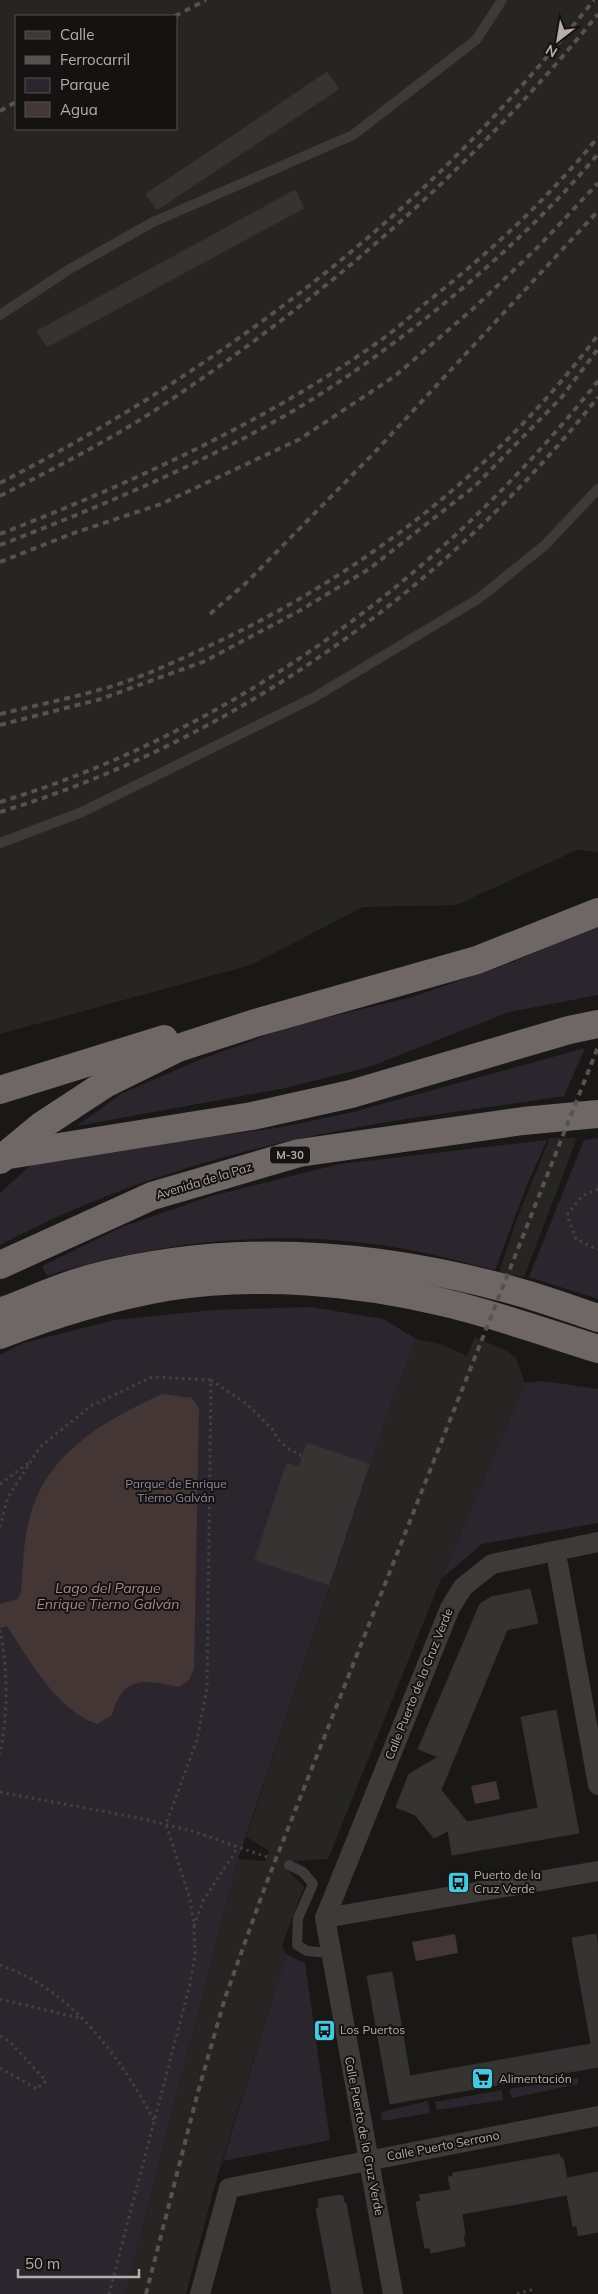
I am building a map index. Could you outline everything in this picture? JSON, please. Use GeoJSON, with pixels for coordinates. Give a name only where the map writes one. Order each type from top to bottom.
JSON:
{"type":"FeatureCollection","features":[{"type":"Feature","properties":{"kind":"highway"},"geometry":{"type":"LineString","coordinates":[[0,1158],[41,1126],[105,1084],[178,1048],[255,1023],[477,960],[598,912]]}},
{"type":"Feature","properties":{"kind":"highway"},"geometry":{"type":"LineString","coordinates":[[0,1090],[181,1033],[390,974],[477,960]]}},
{"type":"Feature","properties":{"kind":"highway"},"geometry":{"type":"LineString","coordinates":[[0,1158],[252,1116],[351,1094],[569,1030],[598,1024]]}},
{"type":"Feature","properties":{"kind":"highway","name":"Avenida de la Paz"},"geometry":{"type":"LineString","coordinates":[[0,1265],[152,1196],[299,1153],[523,1121],[598,1114]]}},
{"type":"Feature","properties":{"kind":"highway"},"geometry":{"type":"LineString","coordinates":[[0,1312],[91,1278],[136,1268],[228,1257],[308,1255],[390,1264],[508,1289],[598,1318]]}},
{"type":"Feature","properties":{"kind":"highway"},"geometry":{"type":"LineString","coordinates":[[0,1335],[58,1313],[168,1287],[227,1281],[291,1281],[359,1287],[445,1302],[598,1349]]}},
{"type":"Feature","properties":{"kind":"street","name":"Calle Puerto de la Cruz Verde"},"geometry":{"type":"LineString","coordinates":[[393,2294],[325,1918],[450,1608],[463,1587],[492,1564],[598,1542]]}},
{"type":"Feature","properties":{"kind":"street"},"geometry":{"type":"LineString","coordinates":[[558,1564],[598,1785]]}},
{"type":"Feature","properties":{"kind":"street"},"geometry":{"type":"LineString","coordinates":[[325,1918],[598,1871]]}},
{"type":"Feature","properties":{"kind":"street","name":"Calle Puerto Serrano"},"geometry":{"type":"LineString","coordinates":[[200,2294],[229,2188],[598,2116]]}},
{"type":"Feature","properties":{"kind":"lane"},"geometry":{"type":"LineString","coordinates":[[0,315],[68,270],[153,222],[352,135],[476,40],[502,0]]}},
{"type":"Feature","properties":{"kind":"lane"},"geometry":{"type":"LineString","coordinates":[[0,844],[82,812],[313,698],[478,599],[545,545],[598,489]]}},
{"type":"Feature","properties":{"kind":"lane"},"geometry":{"type":"LineString","coordinates":[[289,1865],[303,1872],[313,1884],[298,1918],[297,1946],[307,1951],[330,1953]]}},
{"type":"Feature","properties":{"kind":"path"},"geometry":{"type":"LineString","coordinates":[[598,1189],[582,1196],[567,1215],[576,1239],[598,1250]]}},
{"type":"Feature","properties":{"kind":"path"},"geometry":{"type":"LineString","coordinates":[[0,1528],[8,1497],[40,1447],[92,1406],[152,1377],[211,1380],[247,1404],[273,1430],[277,1438],[287,1448],[302,1456]]}},
{"type":"Feature","properties":{"kind":"path"},"geometry":{"type":"LineString","coordinates":[[109,2294],[190,1984],[195,1955],[194,1926],[190,1899],[166,1824],[197,1740],[207,1688],[211,1380]]}},
{"type":"Feature","properties":{"kind":"path"},"geometry":{"type":"LineString","coordinates":[[0,1484],[32,1460]]}},
{"type":"Feature","properties":{"kind":"path"},"geometry":{"type":"LineString","coordinates":[[0,1630],[4,1648],[6,1727],[0,1754]]}},
{"type":"Feature","properties":{"kind":"path"},"geometry":{"type":"LineString","coordinates":[[0,1792],[166,1824],[267,1857]]}},
{"type":"Feature","properties":{"kind":"path"},"geometry":{"type":"LineString","coordinates":[[194,1926],[203,1901],[238,1847]]}},
{"type":"Feature","properties":{"kind":"path"},"geometry":{"type":"LineString","coordinates":[[0,1965],[41,1984],[82,2019],[109,2046],[155,2120]]}},
{"type":"Feature","properties":{"kind":"path"},"geometry":{"type":"LineString","coordinates":[[0,1999],[82,2019]]}},
{"type":"Feature","properties":{"kind":"path"},"geometry":{"type":"LineString","coordinates":[[0,2036],[10,2042],[46,2081],[37,2090],[0,2068]]}},
{"type":"Feature","properties":{"kind":"path"},"geometry":{"type":"LineString","coordinates":[[517,2294],[531,2290],[532,2294]]}},
{"type":"Feature","properties":{"kind":"shaded area"},"geometry":{"type":"Polygon","coordinates":[[[0,0],[598,0],[598,852],[577,850],[456,905],[363,907],[251,965],[0,1034],[0,0]]]}},
{"type":"Feature","properties":{"kind":"shaded area"},"geometry":{"type":"Polygon","coordinates":[[[550,1138],[577,1138],[524,1277],[499,1273],[516,1221],[550,1138]]]}},
{"type":"Feature","properties":{"kind":"shaded area"},"geometry":{"type":"Polygon","coordinates":[[[475,1337],[503,1349],[516,1358],[525,1383],[441,1579],[328,1859],[290,1861],[288,1870],[304,1887],[282,1945],[286,1954],[216,2181],[186,2294],[125,2294],[238,1859],[265,1861],[269,1851],[246,1837],[394,1396],[416,1339],[441,1344],[467,1356],[475,1337]]]}},
{"type":"Feature","properties":{"kind":"green space"},"geometry":{"type":"Polygon","coordinates":[[[598,925],[598,995],[509,1012],[369,1067],[285,1088],[77,1126],[121,1094],[199,1060],[292,1026],[412,997],[513,962],[598,925]]]}},
{"type":"Feature","properties":{"kind":"green space"},"geometry":{"type":"Polygon","coordinates":[[[585,1048],[564,1096],[376,1124],[278,1143],[230,1155],[136,1185],[90,1203],[0,1245],[0,1193],[33,1163],[95,1152],[277,1128],[353,1112],[585,1048]]]}},
{"type":"Feature","properties":{"kind":"green space"},"geometry":{"type":"Polygon","coordinates":[[[598,1138],[598,1299],[529,1277],[584,1140],[598,1138]]]}},
{"type":"Feature","properties":{"kind":"green space"},"geometry":{"type":"Polygon","coordinates":[[[547,1140],[527,1185],[495,1270],[399,1248],[311,1239],[221,1241],[177,1246],[89,1264],[47,1276],[42,1266],[122,1227],[208,1197],[340,1164],[547,1140]]]}},
{"type":"Feature","properties":{"kind":"green space","name":"Parque de Enrique Tierno Galván"},"geometry":{"type":"Polygon","coordinates":[[[311,1307],[384,1319],[416,1339],[394,1396],[238,1859],[125,2294],[0,2294],[0,1355],[23,1343],[115,1320],[213,1310],[311,1307]]]}},
{"type":"Feature","properties":{"kind":"green space"},"geometry":{"type":"Polygon","coordinates":[[[542,1381],[598,1389],[598,1523],[482,1544],[441,1579],[525,1383],[542,1381]]]}},
{"type":"Feature","properties":{"kind":"green space"},"geometry":{"type":"Polygon","coordinates":[[[286,1954],[305,1963],[330,2140],[223,2161],[286,1954]]]}},
{"type":"Feature","properties":{"kind":"green space"},"geometry":{"type":"Polygon","coordinates":[[[578,2078],[578,2084],[512,2098],[509,2089],[578,2078]]]}},
{"type":"Feature","properties":{"kind":"green space"},"geometry":{"type":"Polygon","coordinates":[[[502,2090],[503,2100],[437,2110],[435,2102],[502,2090]]]}},
{"type":"Feature","properties":{"kind":"green space"},"geometry":{"type":"Polygon","coordinates":[[[428,2101],[430,2113],[382,2121],[381,2112],[428,2101]]]}},
{"type":"Feature","properties":{"kind":"water","name":"Lago del Parque Enrique Tierno Galván"},"geometry":{"type":"Polygon","coordinates":[[[162,1394],[192,1398],[199,1409],[194,1669],[189,1680],[179,1687],[146,1682],[129,1686],[122,1692],[112,1715],[97,1724],[69,1708],[45,1682],[7,1626],[0,1628],[0,1604],[18,1599],[21,1593],[26,1535],[30,1517],[38,1494],[50,1474],[64,1456],[100,1427],[162,1394]]]}},
{"type":"Feature","properties":{"kind":"water"},"geometry":{"type":"Polygon","coordinates":[[[496,1781],[500,1799],[475,1804],[471,1786],[496,1781]]]}},
{"type":"Feature","properties":{"kind":"water"},"geometry":{"type":"Polygon","coordinates":[[[455,1934],[458,1953],[416,1961],[412,1942],[455,1934]]]}},
{"type":"Feature","properties":{"kind":"building"},"geometry":{"type":"Polygon","coordinates":[[[327,72],[339,89],[157,210],[146,194],[327,72]]]}},
{"type":"Feature","properties":{"kind":"building"},"geometry":{"type":"Polygon","coordinates":[[[295,190],[304,208],[47,347],[37,331],[295,190]]]}},
{"type":"Feature","properties":{"kind":"building"},"geometry":{"type":"Polygon","coordinates":[[[307,1443],[369,1464],[329,1585],[255,1560],[287,1463],[299,1467],[307,1443]]]}},
{"type":"Feature","properties":{"kind":"building"},"geometry":{"type":"Polygon","coordinates":[[[530,1589],[538,1623],[507,1630],[441,1790],[467,1822],[538,1808],[521,1717],[556,1710],[579,1833],[452,1855],[448,1831],[434,1838],[415,1815],[396,1807],[409,1774],[438,1757],[418,1749],[480,1604],[491,1597],[530,1589]]]}},
{"type":"Feature","properties":{"kind":"building"},"geometry":{"type":"Polygon","coordinates":[[[596,1934],[598,1947],[598,2067],[390,2104],[367,1976],[392,1972],[410,2076],[591,2044],[572,1938],[596,1934]]]}},
{"type":"Feature","properties":{"kind":"building"},"geometry":{"type":"Polygon","coordinates":[[[559,2154],[563,2158],[567,2178],[598,2172],[598,2232],[578,2236],[577,2226],[573,2226],[567,2195],[462,2214],[465,2246],[431,2253],[430,2248],[425,2248],[416,2202],[421,2201],[419,2195],[451,2190],[448,2177],[453,2176],[453,2173],[559,2154]]]}},
{"type":"Feature","properties":{"kind":"building"},"geometry":{"type":"Polygon","coordinates":[[[343,2196],[344,2203],[346,2203],[363,2294],[332,2294],[316,2208],[319,2208],[318,2199],[343,2196]]]}},
{"type":"Feature","properties":{"kind":"railway"},"geometry":{"type":"LineString","coordinates":[[177,15],[206,0]]}},
{"type":"Feature","properties":{"kind":"railway"},"geometry":{"type":"LineString","coordinates":[[0,483],[112,421],[166,387],[219,352],[322,275],[371,235],[465,147],[532,75],[594,0]]}},
{"type":"Feature","properties":{"kind":"railway"},"geometry":{"type":"LineString","coordinates":[[0,496],[86,451],[169,401],[287,316],[343,271],[451,175],[551,70],[598,14]]}},
{"type":"Feature","properties":{"kind":"railway"},"geometry":{"type":"LineString","coordinates":[[0,111],[15,103]]}},
{"type":"Feature","properties":{"kind":"railway"},"geometry":{"type":"LineString","coordinates":[[0,534],[97,495],[193,451],[286,401],[374,345],[395,330],[495,245],[559,182],[598,137]]}},
{"type":"Feature","properties":{"kind":"railway"},"geometry":{"type":"LineString","coordinates":[[0,545],[145,486],[252,434],[321,394],[420,323],[467,284],[535,222],[598,154]]}},
{"type":"Feature","properties":{"kind":"railway"},"geometry":{"type":"LineString","coordinates":[[0,562],[74,533],[161,504],[300,439],[395,376],[475,307],[539,246],[598,183]]}},
{"type":"Feature","properties":{"kind":"railway"},"geometry":{"type":"LineString","coordinates":[[210,614],[245,584],[374,453],[598,211]]}},
{"type":"Feature","properties":{"kind":"railway"},"geometry":{"type":"LineString","coordinates":[[0,714],[126,682],[211,645],[267,617],[321,586],[424,514],[471,474],[517,430],[559,384],[598,335]]}},
{"type":"Feature","properties":{"kind":"railway"},"geometry":{"type":"LineString","coordinates":[[0,725],[101,699],[205,661],[299,611],[369,569],[475,486],[561,398],[598,349]]}},
{"type":"Feature","properties":{"kind":"railway"},"geometry":{"type":"LineString","coordinates":[[0,802],[87,771],[172,733],[253,688],[330,637],[404,580],[473,518],[538,452],[598,381]]}},
{"type":"Feature","properties":{"kind":"railway"},"geometry":{"type":"LineString","coordinates":[[0,812],[86,782],[170,744],[252,700],[330,650],[404,593],[474,532],[539,467],[598,397]]}},
{"type":"Feature","properties":{"kind":"railway"},"geometry":{"type":"LineString","coordinates":[[146,2294],[198,2092],[225,1998],[266,1884],[598,1047]]}},
{"type":"Feature","properties":{"kind":"place","name":"Puerto de la Cruz Verde"},"geometry":{"type":"Point","coordinates":[458,1882]}},
{"type":"Feature","properties":{"kind":"place","name":"Los Puertos"},"geometry":{"type":"Point","coordinates":[324,2030]}},
{"type":"Feature","properties":{"kind":"place","name":"Alimentación"},"geometry":{"type":"Point","coordinates":[483,2079]}}]}
